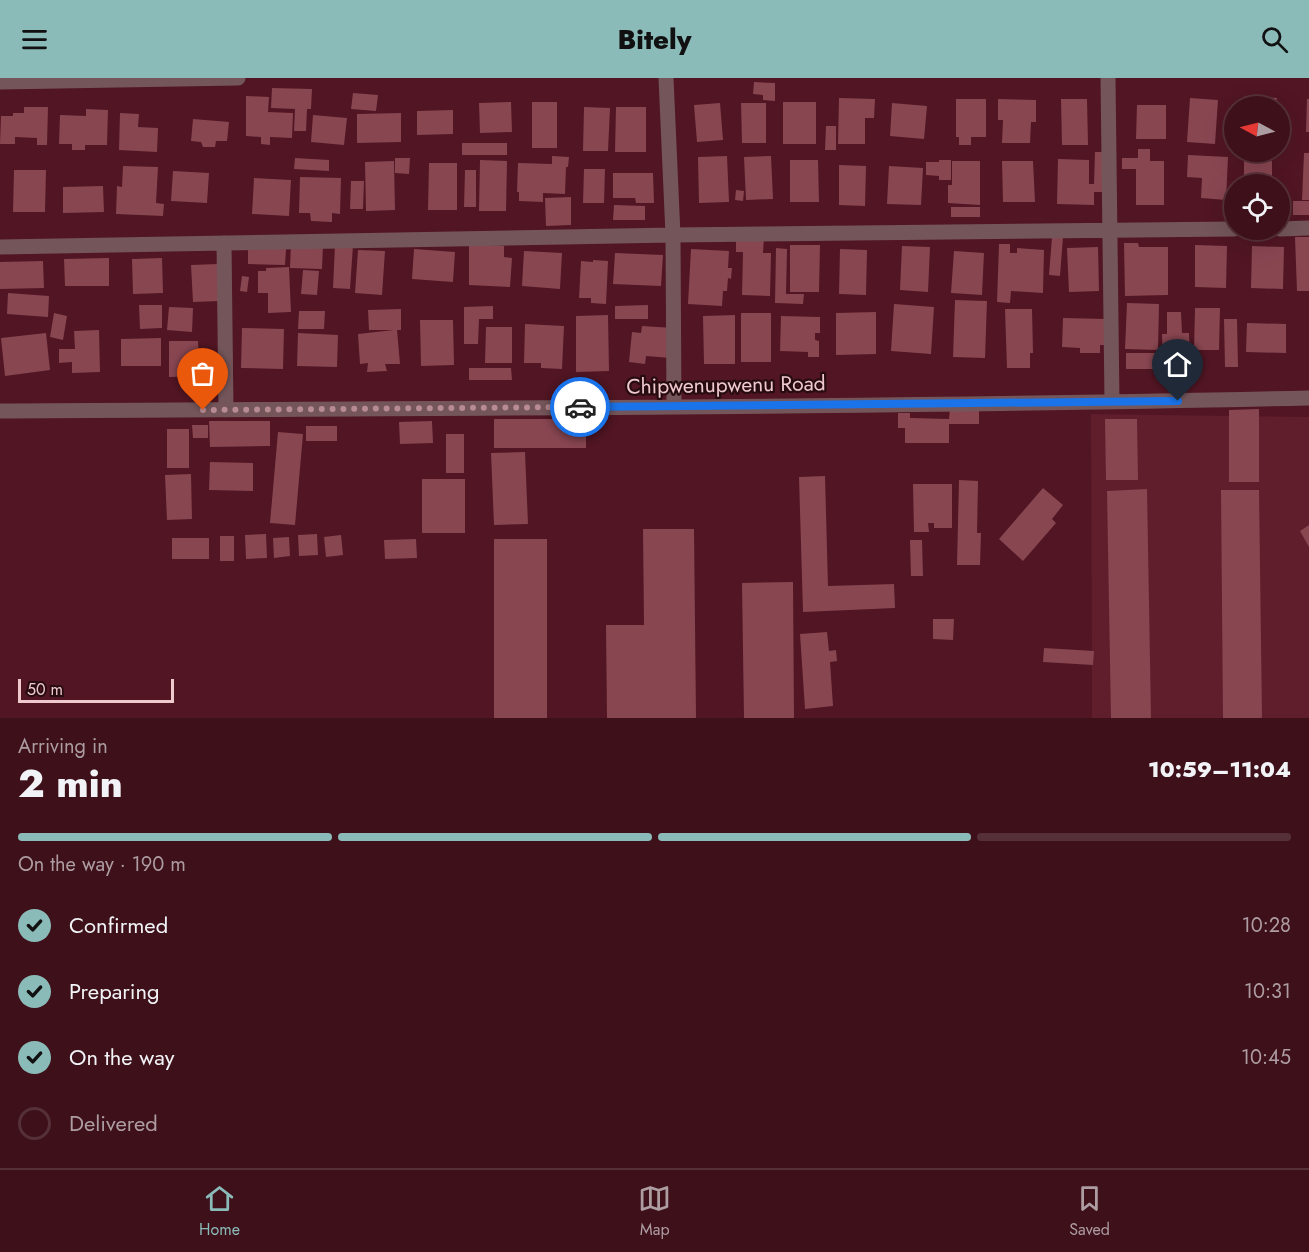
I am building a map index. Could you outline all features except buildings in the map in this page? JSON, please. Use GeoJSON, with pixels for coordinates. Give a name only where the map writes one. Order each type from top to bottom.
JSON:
{"type":"FeatureCollection","features":[{"type":"Feature","properties":{"kind":"street"},"geometry":{"type":"LineString","coordinates":[[0,82],[238,78]]}},
{"type":"Feature","properties":{"kind":"street"},"geometry":{"type":"LineString","coordinates":[[666,78],[673,235],[674,407]]}},
{"type":"Feature","properties":{"kind":"street"},"geometry":{"type":"LineString","coordinates":[[1108,78],[1112,402]]}},
{"type":"Feature","properties":{"kind":"street"},"geometry":{"type":"LineString","coordinates":[[1290,229],[1309,228]]}},
{"type":"Feature","properties":{"kind":"street"},"geometry":{"type":"LineString","coordinates":[[0,247],[673,235],[1224,229]]}},
{"type":"Feature","properties":{"kind":"street"},"geometry":{"type":"LineString","coordinates":[[224,243],[226,410]]}},
{"type":"Feature","properties":{"kind":"street","name":"Chipwenupwenu Road"},"geometry":{"type":"LineString","coordinates":[[0,411],[674,407],[1309,398]]}},
{"type":"Feature","properties":{"kind":"shaded area"},"geometry":{"type":"Polygon","coordinates":[[[1091,414],[1309,417],[1309,718],[1092,718],[1091,414]]]}},
{"type":"Feature","properties":{"kind":"way so far"},"geometry":{"type":"LineString","coordinates":[[203,410],[580,407]]}},
{"type":"Feature","properties":{"kind":"route"},"geometry":{"type":"LineString","coordinates":[[580,407],[1178,401]]}}]}
